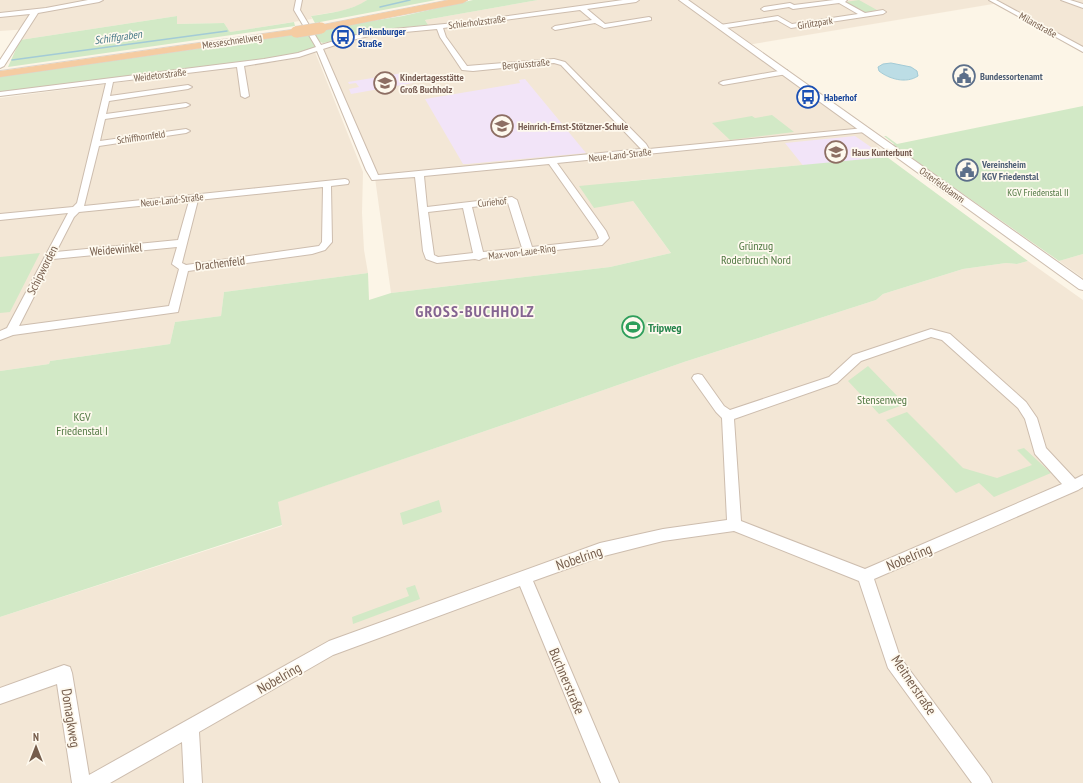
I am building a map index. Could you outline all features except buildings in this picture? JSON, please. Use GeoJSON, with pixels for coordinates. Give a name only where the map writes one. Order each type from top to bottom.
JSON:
{"type":"FeatureCollection","features":[{"type":"Feature","properties":{"kind":"highway","name":"Messeschnellweg"},"geometry":{"type":"LineString","coordinates":[[321,26],[447,0]]}},
{"type":"Feature","properties":{"kind":"highway","name":"Messeschnellweg"},"geometry":{"type":"LineString","coordinates":[[2,71],[296,30],[463,0]]}},
{"type":"Feature","properties":{"kind":"street"},"geometry":{"type":"LineString","coordinates":[[0,15],[35,12],[99,0]]}},
{"type":"Feature","properties":{"kind":"street"},"geometry":{"type":"LineString","coordinates":[[299,0],[297,10],[319,47]]}},
{"type":"Feature","properties":{"kind":"street","name":"Schierholzstraße"},"geometry":{"type":"LineString","coordinates":[[319,47],[373,33],[439,26],[636,0]]}},
{"type":"Feature","properties":{"kind":"street","name":"Osterfelddamm"},"geometry":{"type":"LineString","coordinates":[[683,0],[1083,286]]}},
{"type":"Feature","properties":{"kind":"street"},"geometry":{"type":"LineString","coordinates":[[793,7],[842,0]]}},
{"type":"Feature","properties":{"kind":"street","name":"Girlitzpark"},"geometry":{"type":"LineString","coordinates":[[842,0],[864,15]]}},
{"type":"Feature","properties":{"kind":"street"},"geometry":{"type":"LineString","coordinates":[[992,0],[997,0]]}},
{"type":"Feature","properties":{"kind":"street","name":"Milanstraße"},"geometry":{"type":"LineString","coordinates":[[992,0],[1083,50]]}},
{"type":"Feature","properties":{"kind":"street"},"geometry":{"type":"LineString","coordinates":[[1064,0],[1083,6]]}},
{"type":"Feature","properties":{"kind":"street"},"geometry":{"type":"LineString","coordinates":[[764,9],[790,5],[816,22]]}},
{"type":"Feature","properties":{"kind":"street"},"geometry":{"type":"LineString","coordinates":[[582,8],[612,33]]}},
{"type":"Feature","properties":{"kind":"street"},"geometry":{"type":"LineString","coordinates":[[2,71],[35,12]]}},
{"type":"Feature","properties":{"kind":"street","name":"Girlitzpark"},"geometry":{"type":"LineString","coordinates":[[720,27],[778,18],[790,26],[883,12]]}},
{"type":"Feature","properties":{"kind":"street"},"geometry":{"type":"LineString","coordinates":[[604,26],[649,19]]}},
{"type":"Feature","properties":{"kind":"street"},"geometry":{"type":"LineString","coordinates":[[556,28],[597,21]]}},
{"type":"Feature","properties":{"kind":"street"},"geometry":{"type":"LineString","coordinates":[[638,21],[646,28]]}},
{"type":"Feature","properties":{"kind":"street","name":"Bergiusstraße"},"geometry":{"type":"LineString","coordinates":[[439,26],[443,37],[465,68],[473,69],[554,61],[563,63],[643,146],[646,152]]}},
{"type":"Feature","properties":{"kind":"street"},"geometry":{"type":"LineString","coordinates":[[1070,43],[1083,41]]}},
{"type":"Feature","properties":{"kind":"street","name":"Weidetorstraße"},"geometry":{"type":"LineString","coordinates":[[0,94],[282,59],[299,55],[319,47]]}},
{"type":"Feature","properties":{"kind":"street","name":"Neue-Land-Straße"},"geometry":{"type":"LineString","coordinates":[[319,47],[370,170],[375,178],[552,162],[865,130]]}},
{"type":"Feature","properties":{"kind":"street"},"geometry":{"type":"LineString","coordinates":[[240,65],[245,96]]}},
{"type":"Feature","properties":{"kind":"street"},"geometry":{"type":"LineString","coordinates":[[723,83],[784,72]]}},
{"type":"Feature","properties":{"kind":"street"},"geometry":{"type":"LineString","coordinates":[[75,210],[81,204],[110,81]]}},
{"type":"Feature","properties":{"kind":"street"},"geometry":{"type":"LineString","coordinates":[[105,99],[188,87]]}},
{"type":"Feature","properties":{"kind":"street"},"geometry":{"type":"LineString","coordinates":[[101,117],[186,105]]}},
{"type":"Feature","properties":{"kind":"street","name":"Schiffhornfeld"},"geometry":{"type":"LineString","coordinates":[[95,144],[186,131]]}},
{"type":"Feature","properties":{"kind":"street","name":"Max-von-Laue-Ring"},"geometry":{"type":"LineString","coordinates":[[418,174],[428,251],[430,257],[437,260],[478,257],[599,243],[604,238],[552,162]]}},
{"type":"Feature","properties":{"kind":"street","name":"Neue-Land-Straße"},"geometry":{"type":"LineString","coordinates":[[0,218],[345,182]]}},
{"type":"Feature","properties":{"kind":"street","name":"Drachenfeld"},"geometry":{"type":"LineString","coordinates":[[11,331],[174,309],[184,268],[312,251],[322,248],[328,242],[327,184]]}},
{"type":"Feature","properties":{"kind":"street"},"geometry":{"type":"LineString","coordinates":[[184,268],[177,264],[194,198]]}},
{"type":"Feature","properties":{"kind":"street","name":"Curiehof"},"geometry":{"type":"LineString","coordinates":[[423,210],[512,200],[528,251]]}},
{"type":"Feature","properties":{"kind":"street","name":"Curiehof"},"geometry":{"type":"LineString","coordinates":[[467,205],[478,257]]}},
{"type":"Feature","properties":{"kind":"street","name":"Schipworden"},"geometry":{"type":"LineString","coordinates":[[11,331],[70,216],[75,210]]}},
{"type":"Feature","properties":{"kind":"street","name":"Weidewinkel"},"geometry":{"type":"LineString","coordinates":[[49,256],[182,243]]}},
{"type":"Feature","properties":{"kind":"street"},"geometry":{"type":"LineString","coordinates":[[0,336],[11,331]]}},
{"type":"Feature","properties":{"kind":"street"},"geometry":{"type":"LineString","coordinates":[[728,416],[833,380],[838,377],[851,361],[857,358],[931,333],[939,334],[946,337],[1022,405],[1031,418],[1040,450],[1053,466],[1078,483]]}},
{"type":"Feature","properties":{"kind":"street"},"geometry":{"type":"LineString","coordinates":[[698,378],[720,409],[728,416],[734,525]]}},
{"type":"Feature","properties":{"kind":"street","name":"Nobelring"},"geometry":{"type":"LineString","coordinates":[[93,783],[190,730],[329,649],[600,550],[663,535],[734,525],[865,576],[1078,483]]}},
{"type":"Feature","properties":{"kind":"street","name":"Meitnerstraße"},"geometry":{"type":"LineString","coordinates":[[865,576],[894,662],[983,783]]}},
{"type":"Feature","properties":{"kind":"street","name":"Buchnerstraße"},"geometry":{"type":"LineString","coordinates":[[524,578],[610,783]]}},
{"type":"Feature","properties":{"kind":"street","name":"Domagkweg"},"geometry":{"type":"LineString","coordinates":[[0,696],[64,673],[81,783]]}},
{"type":"Feature","properties":{"kind":"street"},"geometry":{"type":"LineString","coordinates":[[190,730],[193,783]]}},
{"type":"Feature","properties":{"kind":"shaded area"},"geometry":{"type":"Polygon","coordinates":[[[0,0],[367,0],[360,5],[341,11],[311,16],[312,19],[230,32],[224,23],[176,24],[177,16],[20,40],[29,29],[0,31],[0,0]]]}},
{"type":"Feature","properties":{"kind":"shaded area"},"geometry":{"type":"Polygon","coordinates":[[[538,0],[1083,0],[1083,48],[999,3],[747,45],[865,130],[887,157],[619,182],[671,253],[610,267],[391,293],[375,178],[319,47],[346,39],[429,27],[425,20],[538,0]]]}},
{"type":"Feature","properties":{"kind":"shaded area"},"geometry":{"type":"Polygon","coordinates":[[[315,52],[363,172],[362,213],[364,250],[368,273],[224,292],[221,316],[175,322],[170,344],[50,361],[49,364],[0,371],[0,98],[282,61],[315,52]]]}},
{"type":"Feature","properties":{"kind":"shaded area","name":"Kindertagesstätte Groß Buchholz"},"geometry":{"type":"Polygon","coordinates":[[[403,73],[408,75],[413,83],[351,94],[349,89],[359,87],[356,83],[349,84],[348,82],[403,73]]]}},
{"type":"Feature","properties":{"kind":"shaded area","name":"Heinrich-Ernst-Stötzner-Schule"},"geometry":{"type":"Polygon","coordinates":[[[525,79],[586,153],[463,164],[425,99],[520,83],[519,80],[525,79]]]}},
{"type":"Feature","properties":{"kind":"shaded area","name":"Haus Kunterbunt"},"geometry":{"type":"Polygon","coordinates":[[[855,136],[891,161],[809,173],[785,143],[855,136]]]}},
{"type":"Feature","properties":{"kind":"shaded area"},"geometry":{"type":"Polygon","coordinates":[[[1083,254],[1083,278],[1059,261],[1083,254]]]}},
{"type":"Feature","properties":{"kind":"shaded area"},"geometry":{"type":"Polygon","coordinates":[[[1028,261],[1083,300],[1083,783],[0,783],[0,617],[282,526],[277,502],[684,362],[876,300],[883,294],[963,269],[1006,263],[1017,264],[1028,261]]]}},
{"type":"Feature","properties":{"kind":"green space"},"geometry":{"type":"Polygon","coordinates":[[[367,0],[436,0],[315,23],[311,16],[333,13],[354,7],[367,0]]]}},
{"type":"Feature","properties":{"kind":"green space"},"geometry":{"type":"Polygon","coordinates":[[[473,0],[538,0],[425,20],[428,25],[377,30],[323,43],[317,41],[311,31],[403,16],[473,0]]]}},
{"type":"Feature","properties":{"kind":"green space"},"geometry":{"type":"Polygon","coordinates":[[[859,0],[877,10],[863,13],[845,2],[859,0]]]}},
{"type":"Feature","properties":{"kind":"green space"},"geometry":{"type":"Polygon","coordinates":[[[177,16],[177,24],[224,23],[230,32],[294,22],[295,26],[8,67],[20,40],[177,16]]]}},
{"type":"Feature","properties":{"kind":"green space"},"geometry":{"type":"Polygon","coordinates":[[[309,32],[319,47],[299,55],[0,94],[0,76],[309,32]]]}},
{"type":"Feature","properties":{"kind":"green space","name":"KGV Friedenstal II"},"geometry":{"type":"Polygon","coordinates":[[[1083,106],[1083,254],[1059,261],[893,145],[894,144],[884,136],[897,144],[1083,106]]]}},
{"type":"Feature","properties":{"kind":"green space"},"geometry":{"type":"Polygon","coordinates":[[[772,115],[794,132],[730,140],[712,123],[752,116],[755,118],[772,115]]]}},
{"type":"Feature","properties":{"kind":"green space","name":"Grünzug Roderbruch Nord"},"geometry":{"type":"Polygon","coordinates":[[[887,157],[1028,261],[1017,264],[1006,263],[963,269],[883,294],[876,300],[684,362],[278,502],[282,525],[0,617],[0,371],[49,364],[50,361],[170,344],[175,322],[221,316],[224,292],[368,273],[369,300],[391,293],[610,267],[671,253],[633,201],[594,208],[579,186],[887,157]]]}},
{"type":"Feature","properties":{"kind":"green space"},"geometry":{"type":"Polygon","coordinates":[[[40,253],[10,312],[0,313],[0,257],[40,253]]]}},
{"type":"Feature","properties":{"kind":"green space","name":"Stensenweg"},"geometry":{"type":"Polygon","coordinates":[[[868,366],[905,404],[879,414],[848,381],[868,366]]]}},
{"type":"Feature","properties":{"kind":"green space"},"geometry":{"type":"Polygon","coordinates":[[[907,412],[963,468],[997,478],[1032,465],[1017,450],[1024,448],[1051,473],[994,497],[979,483],[956,493],[886,420],[907,412]]]}},
{"type":"Feature","properties":{"kind":"green space"},"geometry":{"type":"Polygon","coordinates":[[[439,500],[442,512],[403,525],[400,513],[439,500]]]}},
{"type":"Feature","properties":{"kind":"green space"},"geometry":{"type":"Polygon","coordinates":[[[415,585],[420,599],[353,624],[352,617],[409,596],[406,588],[415,585]]]}},
{"type":"Feature","properties":{"kind":"water"},"geometry":{"type":"Polygon","coordinates":[[[891,63],[911,67],[917,71],[918,76],[908,80],[898,80],[879,71],[878,67],[883,64],[891,63]]]}},
{"type":"Feature","properties":{"kind":"waterway","name":"Schiffgraben"},"geometry":{"type":"LineString","coordinates":[[380,7],[410,0]]}},
{"type":"Feature","properties":{"kind":"waterway","name":"Schiffgraben"},"geometry":{"type":"LineString","coordinates":[[12,60],[227,31]]}},
{"type":"Feature","properties":{"kind":"place","name":"Pinkenburger Straße"},"geometry":{"type":"Point","coordinates":[343,37]}},
{"type":"Feature","properties":{"kind":"place","name":"Bundessortenamt"},"geometry":{"type":"Point","coordinates":[964,76]}},
{"type":"Feature","properties":{"kind":"place","name":"Kindertagesstätte Groß Buchholz"},"geometry":{"type":"Point","coordinates":[385,83]}},
{"type":"Feature","properties":{"kind":"place","name":"Haberhof"},"geometry":{"type":"Point","coordinates":[808,97]}},
{"type":"Feature","properties":{"kind":"place","name":"Heinrich-Ernst-Stötzner-Schule"},"geometry":{"type":"Point","coordinates":[502,126]}},
{"type":"Feature","properties":{"kind":"place","name":"Haus Kunterbunt"},"geometry":{"type":"Point","coordinates":[836,152]}},
{"type":"Feature","properties":{"kind":"place","name":"Vereinsheim KGV Friedenstal"},"geometry":{"type":"Point","coordinates":[967,170]}},
{"type":"Feature","properties":{"kind":"place","name":"Tripweg"},"geometry":{"type":"Point","coordinates":[633,327]}},
{"type":"Feature","properties":{"kind":"district","name":"GROSS-BUCHHOLZ"},"geometry":{"type":"Point","coordinates":[475,311]}},
{"type":"Feature","properties":{"kind":"park label","name":"KGV Friedenstal I"},"geometry":{"type":"Point","coordinates":[82,423]}}]}
